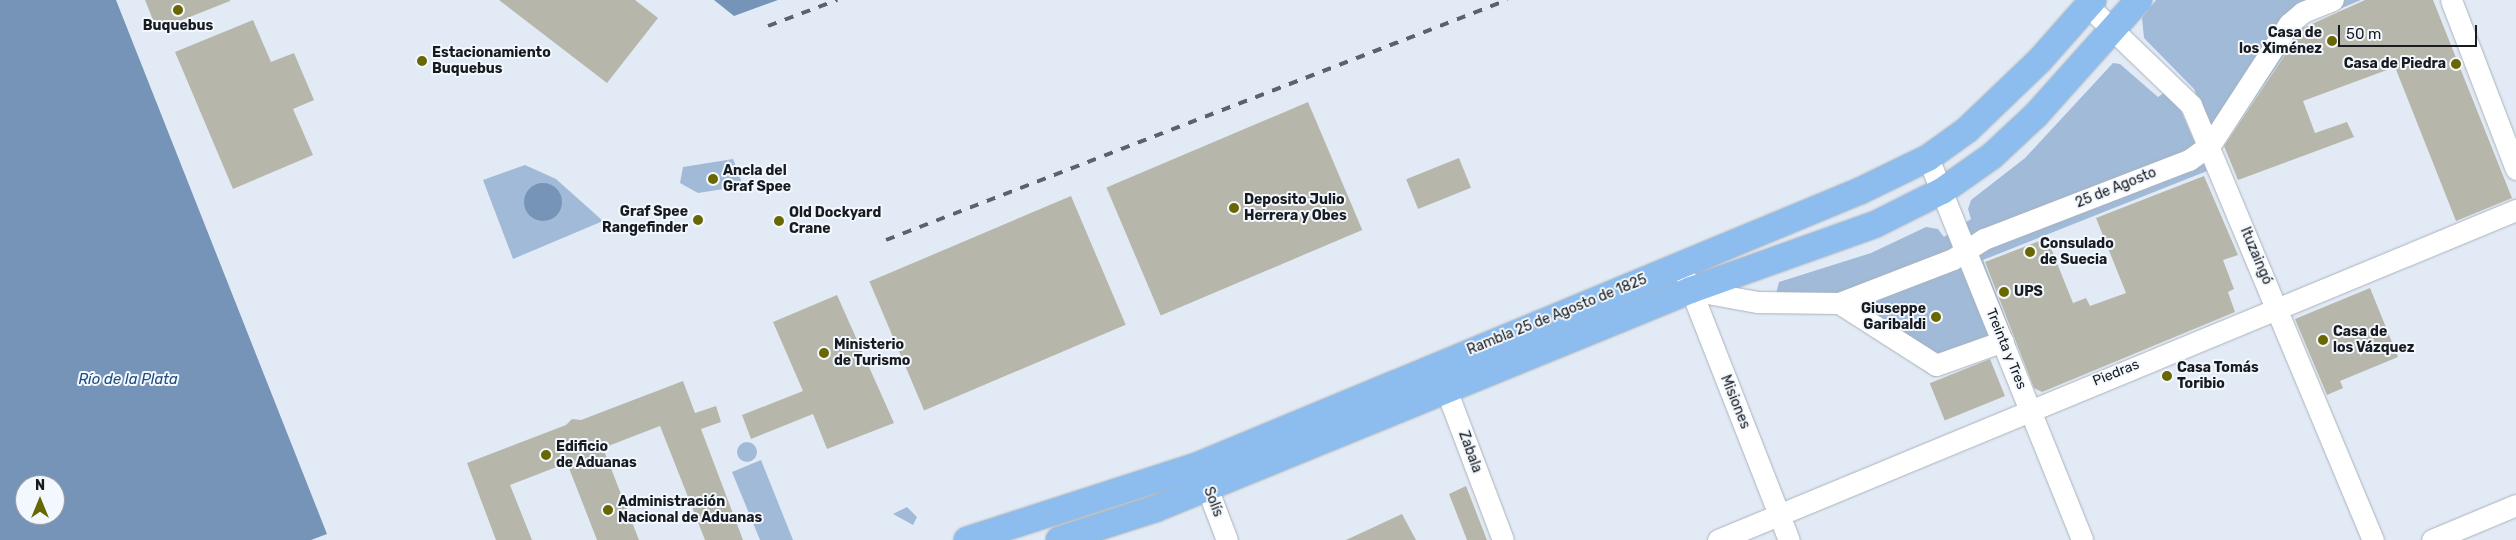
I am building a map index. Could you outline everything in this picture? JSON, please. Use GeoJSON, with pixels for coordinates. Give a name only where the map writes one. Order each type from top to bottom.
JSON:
{"type":"FeatureCollection","features":[{"type":"Feature","properties":{"kind":"main road","name":"Rambla 25 de Agosto de 1825"},"geometry":{"type":"LineString","coordinates":[[967,540],[1203,476],[1447,392],[1691,290],[1876,224],[1942,192],[1992,156],[2036,115],[2139,0]]}},
{"type":"Feature","properties":{"kind":"main road","name":"Rambla 25 de Agosto de 1825"},"geometry":{"type":"LineString","coordinates":[[1067,538],[1203,476],[1437,364],[1860,192],[1928,158],[2002,98],[2090,3]]}},
{"type":"Feature","properties":{"kind":"street","name":"25 de Agosto"},"geometry":{"type":"LineString","coordinates":[[1691,290],[1758,302],[1839,303],[1965,251],[1984,239],[2188,160],[2210,146],[2289,24],[2303,12],[2333,0]]}},
{"type":"Feature","properties":{"kind":"street"},"geometry":{"type":"LineString","coordinates":[[2451,0],[2516,170]]}},
{"type":"Feature","properties":{"kind":"street","name":"Ituzaingó"},"geometry":{"type":"LineString","coordinates":[[2090,3],[2184,94],[2210,146],[2373,540]]}},
{"type":"Feature","properties":{"kind":"street","name":"Treinta y Tres"},"geometry":{"type":"LineString","coordinates":[[1928,158],[2082,540]]}},
{"type":"Feature","properties":{"kind":"street","name":"Piedras"},"geometry":{"type":"LineString","coordinates":[[1718,540],[2030,409],[2516,210]]}},
{"type":"Feature","properties":{"kind":"street","name":"Misiones"},"geometry":{"type":"LineString","coordinates":[[1680,264],[1789,540]]}},
{"type":"Feature","properties":{"kind":"street"},"geometry":{"type":"LineString","coordinates":[[1839,303],[1936,365],[2003,341]]}},
{"type":"Feature","properties":{"kind":"street","name":"Zabala"},"geometry":{"type":"LineString","coordinates":[[1437,364],[1503,540]]}},
{"type":"Feature","properties":{"kind":"street","name":"Solís"},"geometry":{"type":"LineString","coordinates":[[1203,476],[1227,540]]}},
{"type":"Feature","properties":{"kind":"street"},"geometry":{"type":"LineString","coordinates":[[2432,540],[2516,505]]}},
{"type":"Feature","properties":{"kind":"shaded area"},"geometry":{"type":"Polygon","coordinates":[[[2156,0],[2361,0],[2306,23],[2224,144],[2216,142],[2194,89],[2144,38],[2142,18],[2156,0]]]}},
{"type":"Feature","properties":{"kind":"shaded area"},"geometry":{"type":"Polygon","coordinates":[[[2113,63],[2120,64],[2158,97],[2165,92],[2179,106],[2207,171],[1983,260],[2016,345],[1934,377],[1841,314],[1771,313],[1779,282],[1871,253],[1926,227],[1938,229],[1944,237],[1971,219],[1968,209],[1971,200],[2025,158],[2113,63]]]}},
{"type":"Feature","properties":{"kind":"shaded area"},"geometry":{"type":"Polygon","coordinates":[[[733,159],[743,186],[698,193],[680,183],[683,167],[733,159]]]}},
{"type":"Feature","properties":{"kind":"shaded area"},"geometry":{"type":"Polygon","coordinates":[[[525,165],[556,179],[603,221],[513,259],[483,180],[525,165]]]}},
{"type":"Feature","properties":{"kind":"shaded area"},"geometry":{"type":"Polygon","coordinates":[[[747,442],[754,445],[757,452],[754,459],[747,462],[740,459],[737,452],[740,445],[747,442]]]}},
{"type":"Feature","properties":{"kind":"shaded area"},"geometry":{"type":"Polygon","coordinates":[[[761,460],[793,540],[760,540],[732,472],[761,460]]]}},
{"type":"Feature","properties":{"kind":"shaded area"},"geometry":{"type":"Polygon","coordinates":[[[907,507],[917,517],[913,525],[893,514],[907,507]]]}},
{"type":"Feature","properties":{"kind":"water","name":"Río de la Plata"},"geometry":{"type":"Polygon","coordinates":[[[0,0],[116,0],[327,534],[311,540],[0,540],[0,0]]]}},
{"type":"Feature","properties":{"kind":"water"},"geometry":{"type":"Polygon","coordinates":[[[714,0],[778,0],[734,16],[714,0]]]}},
{"type":"Feature","properties":{"kind":"water"},"geometry":{"type":"Polygon","coordinates":[[[543,183],[556,189],[562,202],[556,215],[543,221],[530,215],[524,202],[530,189],[543,183]]]}},
{"type":"Feature","properties":{"kind":"building","name":"Buquebus"},"geometry":{"type":"Polygon","coordinates":[[[145,0],[230,0],[230,1],[157,30],[145,0]]]}},
{"type":"Feature","properties":{"kind":"building"},"geometry":{"type":"Polygon","coordinates":[[[499,0],[635,0],[658,18],[607,83],[499,0]]]}},
{"type":"Feature","properties":{"kind":"building"},"geometry":{"type":"Polygon","coordinates":[[[2365,0],[2433,0],[2512,198],[2456,221],[2395,67],[2303,101],[2315,133],[2347,122],[2354,137],[2238,180],[2224,146],[2303,28],[2365,0]]]}},
{"type":"Feature","properties":{"kind":"building"},"geometry":{"type":"Polygon","coordinates":[[[253,20],[271,62],[294,53],[314,100],[293,109],[313,155],[233,189],[175,52],[253,20]]]}},
{"type":"Feature","properties":{"kind":"building","name":"Deposito Julio Herrera y Obes"},"geometry":{"type":"Polygon","coordinates":[[[1308,102],[1362,230],[1161,316],[1106,188],[1308,102]]]}},
{"type":"Feature","properties":{"kind":"building"},"geometry":{"type":"Polygon","coordinates":[[[1459,158],[1471,188],[1418,209],[1406,179],[1459,158]]]}},
{"type":"Feature","properties":{"kind":"building"},"geometry":{"type":"Polygon","coordinates":[[[2204,176],[2238,255],[2223,260],[2234,289],[2228,292],[2235,312],[2042,392],[2034,388],[1985,262],[2047,238],[2073,303],[2086,298],[2090,306],[2126,293],[2096,218],[2204,176]]]}},
{"type":"Feature","properties":{"kind":"building"},"geometry":{"type":"Polygon","coordinates":[[[1071,196],[1126,325],[924,410],[869,282],[1071,196]]]}},
{"type":"Feature","properties":{"kind":"building","name":"Casa de los Vázquez"},"geometry":{"type":"Polygon","coordinates":[[[2370,288],[2398,357],[2340,381],[2343,388],[2327,395],[2295,319],[2370,288]]]}},
{"type":"Feature","properties":{"kind":"building","name":"Ministerio de Turismo"},"geometry":{"type":"Polygon","coordinates":[[[837,295],[894,423],[827,449],[813,414],[751,439],[742,415],[803,391],[773,322],[837,295]]]}},
{"type":"Feature","properties":{"kind":"building"},"geometry":{"type":"Polygon","coordinates":[[[1990,359],[2005,396],[1945,420],[1930,383],[1990,359]]]}},
{"type":"Feature","properties":{"kind":"building","name":"Edificio de Aduanas"},"geometry":{"type":"Polygon","coordinates":[[[683,381],[695,413],[716,406],[721,422],[701,429],[743,540],[705,540],[660,426],[603,448],[639,540],[597,540],[567,463],[510,485],[532,540],[496,540],[467,463],[566,425],[572,419],[581,420],[683,381]]]}},
{"type":"Feature","properties":{"kind":"building"},"geometry":{"type":"Polygon","coordinates":[[[1466,486],[1487,540],[1467,540],[1449,494],[1466,486]]]}},
{"type":"Feature","properties":{"kind":"building"},"geometry":{"type":"Polygon","coordinates":[[[1402,514],[1416,540],[1346,540],[1402,514]]]}},
{"type":"Feature","properties":{"kind":"railway"},"geometry":{"type":"LineString","coordinates":[[768,26],[837,0]]}},
{"type":"Feature","properties":{"kind":"railway"},"geometry":{"type":"LineString","coordinates":[[886,240],[1507,0]]}},
{"type":"Feature","properties":{"kind":"place","name":"Buquebus"},"geometry":{"type":"Point","coordinates":[178,10]}},
{"type":"Feature","properties":{"kind":"place","name":"Casa de los Ximénez"},"geometry":{"type":"Point","coordinates":[2332,41]}},
{"type":"Feature","properties":{"kind":"place","name":"Estacionamiento Buquebus"},"geometry":{"type":"Point","coordinates":[422,61]}},
{"type":"Feature","properties":{"kind":"place","name":"Casa de Piedra"},"geometry":{"type":"Point","coordinates":[2456,64]}},
{"type":"Feature","properties":{"kind":"place","name":"Ancla del Graf Spee"},"geometry":{"type":"Point","coordinates":[713,179]}},
{"type":"Feature","properties":{"kind":"place","name":"Deposito Julio Herrera y Obes"},"geometry":{"type":"Point","coordinates":[1234,208]}},
{"type":"Feature","properties":{"kind":"place","name":"Graf Spee Rangefinder"},"geometry":{"type":"Point","coordinates":[698,220]}},
{"type":"Feature","properties":{"kind":"place","name":"Old Dockyard Crane"},"geometry":{"type":"Point","coordinates":[779,221]}},
{"type":"Feature","properties":{"kind":"place","name":"Consulado de Suecia"},"geometry":{"type":"Point","coordinates":[2030,252]}},
{"type":"Feature","properties":{"kind":"place","name":"UPS"},"geometry":{"type":"Point","coordinates":[2004,292]}},
{"type":"Feature","properties":{"kind":"place","name":"Giuseppe Garibaldi"},"geometry":{"type":"Point","coordinates":[1936,317]}},
{"type":"Feature","properties":{"kind":"place","name":"Casa de los Vázquez"},"geometry":{"type":"Point","coordinates":[2323,340]}},
{"type":"Feature","properties":{"kind":"place","name":"Ministerio de Turismo"},"geometry":{"type":"Point","coordinates":[824,353]}},
{"type":"Feature","properties":{"kind":"place","name":"Casa Tomás Toribio"},"geometry":{"type":"Point","coordinates":[2167,376]}},
{"type":"Feature","properties":{"kind":"place","name":"Edificio de Aduanas"},"geometry":{"type":"Point","coordinates":[546,455]}},
{"type":"Feature","properties":{"kind":"place","name":"Administración Nacional de Aduanas"},"geometry":{"type":"Point","coordinates":[608,510]}}]}
